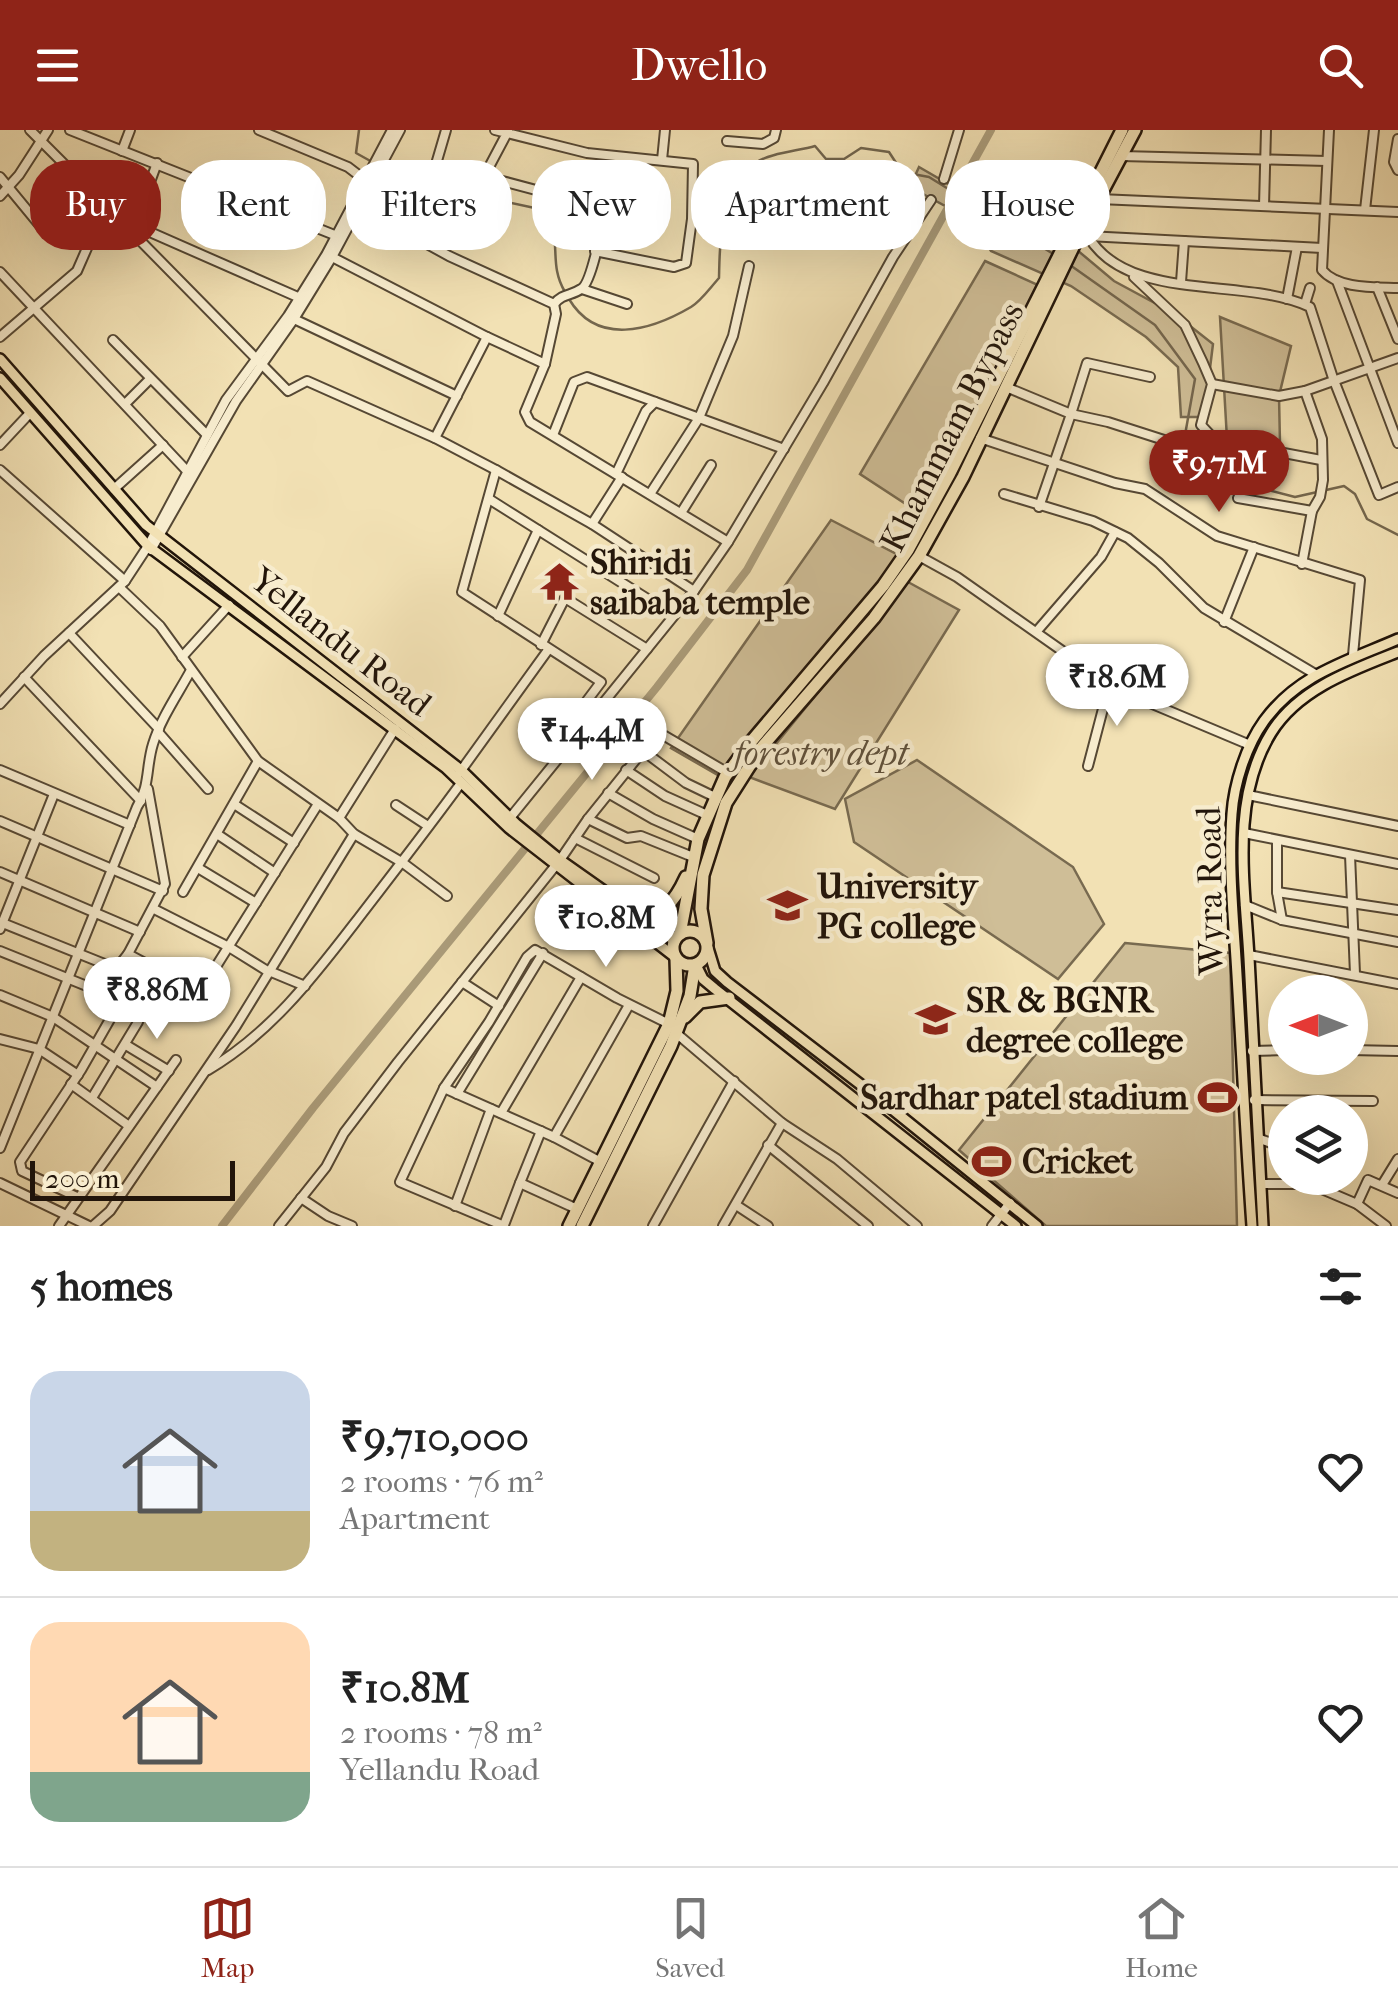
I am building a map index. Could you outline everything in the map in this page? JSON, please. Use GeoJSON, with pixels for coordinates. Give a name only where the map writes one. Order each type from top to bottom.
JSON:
{"type":"FeatureCollection","features":[{"type":"Feature","properties":{"kind":"highway","name":"Khammam Bypass"},"geometry":{"type":"LineString","coordinates":[[1110,160],[1122,130]]}},
{"type":"Feature","properties":{"kind":"highway","name":"Khammam Bypass"},"geometry":{"type":"LineString","coordinates":[[1110,178],[1134,130]]}},
{"type":"Feature","properties":{"kind":"highway","name":"Khammam Bypass"},"geometry":{"type":"LineString","coordinates":[[677,937],[698,839],[706,814],[728,773],[884,586],[908,550],[1070,250]]}},
{"type":"Feature","properties":{"kind":"highway","name":"Khammam Bypass"},"geometry":{"type":"LineString","coordinates":[[708,945],[701,909],[703,874],[717,824],[737,784],[785,719],[874,618],[919,556],[963,477],[1052,282]]}},
{"type":"Feature","properties":{"kind":"highway"},"geometry":{"type":"LineString","coordinates":[[634,913],[657,913],[670,904],[693,857]]}},
{"type":"Feature","properties":{"kind":"highway"},"geometry":{"type":"LineString","coordinates":[[675,1028],[676,958],[677,937],[696,932],[708,945],[705,958],[696,965],[684,965],[676,958]]}},
{"type":"Feature","properties":{"kind":"highway"},"geometry":{"type":"LineString","coordinates":[[582,1226],[690,996],[696,965]]}},
{"type":"Feature","properties":{"kind":"highway"},"geometry":{"type":"LineString","coordinates":[[568,1226],[675,1028],[700,1002],[728,998]]}},
{"type":"Feature","properties":{"kind":"main road","name":"Yellandu Road"},"geometry":{"type":"LineString","coordinates":[[0,359],[114,490],[157,533],[676,958]]}},
{"type":"Feature","properties":{"kind":"main road","name":"Yellandu Road"},"geometry":{"type":"LineString","coordinates":[[0,378],[148,549],[459,777]]}},
{"type":"Feature","properties":{"kind":"main road","name":"Wyra Road"},"geometry":{"type":"LineString","coordinates":[[1252,1226],[1233,904],[1234,800],[1250,745],[1278,704],[1316,674],[1352,655],[1398,639]]}},
{"type":"Feature","properties":{"kind":"main road","name":"Wyra Road"},"geometry":{"type":"LineString","coordinates":[[1263,1226],[1245,906],[1247,800],[1262,750],[1287,713],[1312,692],[1398,652]]}},
{"type":"Feature","properties":{"kind":"main road"},"geometry":{"type":"LineString","coordinates":[[1234,800],[1247,800]]}},
{"type":"Feature","properties":{"kind":"main road","name":"Yellandu Road"},"geometry":{"type":"LineString","coordinates":[[558,863],[677,937]]}},
{"type":"Feature","properties":{"kind":"main road"},"geometry":{"type":"LineString","coordinates":[[708,945],[715,970],[727,982],[1036,1226]]}},
{"type":"Feature","properties":{"kind":"main road"},"geometry":{"type":"LineString","coordinates":[[696,965],[708,984],[1016,1226]]}},
{"type":"Feature","properties":{"kind":"street"},"geometry":{"type":"LineString","coordinates":[[30,130],[59,160]]}},
{"type":"Feature","properties":{"kind":"street"},"geometry":{"type":"LineString","coordinates":[[0,196],[48,130]]}},
{"type":"Feature","properties":{"kind":"street"},"geometry":{"type":"LineString","coordinates":[[70,130],[148,160]]}},
{"type":"Feature","properties":{"kind":"street"},"geometry":{"type":"LineString","coordinates":[[122,151],[130,130]]}},
{"type":"Feature","properties":{"kind":"street"},"geometry":{"type":"LineString","coordinates":[[258,130],[346,166]]}},
{"type":"Feature","properties":{"kind":"street"},"geometry":{"type":"LineString","coordinates":[[380,160],[396,130]]}},
{"type":"Feature","properties":{"kind":"street"},"geometry":{"type":"LineString","coordinates":[[437,160],[446,130]]}},
{"type":"Feature","properties":{"kind":"street"},"geometry":{"type":"LineString","coordinates":[[494,130],[588,153],[662,160],[665,130]]}},
{"type":"Feature","properties":{"kind":"street"},"geometry":{"type":"LineString","coordinates":[[727,141],[763,144],[774,138],[776,130]]}},
{"type":"Feature","properties":{"kind":"street"},"geometry":{"type":"LineString","coordinates":[[944,178],[959,130]]}},
{"type":"Feature","properties":{"kind":"street"},"geometry":{"type":"LineString","coordinates":[[1264,206],[1266,130]]}},
{"type":"Feature","properties":{"kind":"street"},"geometry":{"type":"LineString","coordinates":[[1329,130],[1322,270],[1337,281],[1398,288]]}},
{"type":"Feature","properties":{"kind":"street"},"geometry":{"type":"LineString","coordinates":[[1365,210],[1374,130]]}},
{"type":"Feature","properties":{"kind":"street"},"geometry":{"type":"LineString","coordinates":[[508,132],[488,169],[491,178],[596,206],[604,218],[588,282],[582,289],[561,295],[554,304],[556,314],[545,364],[525,412],[530,422],[728,542]]}},
{"type":"Feature","properties":{"kind":"street"},"geometry":{"type":"LineString","coordinates":[[1398,139],[1394,162],[1398,170]]}},
{"type":"Feature","properties":{"kind":"street"},"geometry":{"type":"LineString","coordinates":[[1121,156],[1327,161]]}},
{"type":"Feature","properties":{"kind":"street"},"geometry":{"type":"LineString","coordinates":[[595,252],[674,268],[686,263],[695,168],[688,162],[671,161]]}},
{"type":"Feature","properties":{"kind":"street"},"geometry":{"type":"LineString","coordinates":[[161,165],[337,236]]}},
{"type":"Feature","properties":{"kind":"street"},"geometry":{"type":"LineString","coordinates":[[0,177],[30,213]]}},
{"type":"Feature","properties":{"kind":"street"},"geometry":{"type":"LineString","coordinates":[[1110,199],[1398,212]]}},
{"type":"Feature","properties":{"kind":"street"},"geometry":{"type":"LineString","coordinates":[[511,823],[728,542],[893,257],[931,200]]}},
{"type":"Feature","properties":{"kind":"street"},"geometry":{"type":"LineString","coordinates":[[157,533],[207,434],[300,298],[346,220]]}},
{"type":"Feature","properties":{"kind":"street"},"geometry":{"type":"LineString","coordinates":[[0,704],[122,584],[148,549],[257,363],[294,320],[346,230]]}},
{"type":"Feature","properties":{"kind":"street"},"geometry":{"type":"LineString","coordinates":[[161,238],[300,298]]}},
{"type":"Feature","properties":{"kind":"street"},"geometry":{"type":"LineString","coordinates":[[1110,239],[1322,248]]}},
{"type":"Feature","properties":{"kind":"street"},"geometry":{"type":"LineString","coordinates":[[1181,282],[1184,240]]}},
{"type":"Feature","properties":{"kind":"street"},"geometry":{"type":"LineString","coordinates":[[1287,298],[1297,247]]}},
{"type":"Feature","properties":{"kind":"street"},"geometry":{"type":"LineString","coordinates":[[0,336],[77,271],[86,250]]}},
{"type":"Feature","properties":{"kind":"street"},"geometry":{"type":"LineString","coordinates":[[149,250],[288,391],[307,381],[435,438],[592,524],[694,590]]}},
{"type":"Feature","properties":{"kind":"street"},"geometry":{"type":"LineString","coordinates":[[442,250],[554,304]]}},
{"type":"Feature","properties":{"kind":"street"},"geometry":{"type":"LineString","coordinates":[[1097,250],[1130,273],[1186,325],[1212,384],[1201,425],[1215,440],[1321,460]]}},
{"type":"Feature","properties":{"kind":"street"},"geometry":{"type":"LineString","coordinates":[[332,257],[545,364]]}},
{"type":"Feature","properties":{"kind":"street"},"geometry":{"type":"LineString","coordinates":[[650,494],[700,418],[733,336],[750,266]]}},
{"type":"Feature","properties":{"kind":"street"},"geometry":{"type":"LineString","coordinates":[[0,272],[187,471]]}},
{"type":"Feature","properties":{"kind":"street"},"geometry":{"type":"LineString","coordinates":[[1130,273],[1305,304],[1313,312],[1333,378],[1378,495],[1398,487]]}},
{"type":"Feature","properties":{"kind":"street"},"geometry":{"type":"LineString","coordinates":[[1337,281],[1398,443]]}},
{"type":"Feature","properties":{"kind":"street"},"geometry":{"type":"LineString","coordinates":[[1378,287],[1398,339]]}},
{"type":"Feature","properties":{"kind":"street"},"geometry":{"type":"LineString","coordinates":[[1305,304],[1310,288]]}},
{"type":"Feature","properties":{"kind":"street"},"geometry":{"type":"LineString","coordinates":[[582,289],[627,304]]}},
{"type":"Feature","properties":{"kind":"street"},"geometry":{"type":"LineString","coordinates":[[294,320],[457,396]]}},
{"type":"Feature","properties":{"kind":"street"},"geometry":{"type":"LineString","coordinates":[[435,438],[486,337]]}},
{"type":"Feature","properties":{"kind":"street"},"geometry":{"type":"LineString","coordinates":[[113,340],[207,434]]}},
{"type":"Feature","properties":{"kind":"street"},"geometry":{"type":"LineString","coordinates":[[1212,384],[1280,396],[1398,358]]}},
{"type":"Feature","properties":{"kind":"street"},"geometry":{"type":"LineString","coordinates":[[1039,507],[1087,363],[1150,378]]}},
{"type":"Feature","properties":{"kind":"street"},"geometry":{"type":"LineString","coordinates":[[552,435],[574,382],[581,377],[784,448]]}},
{"type":"Feature","properties":{"kind":"street"},"geometry":{"type":"LineString","coordinates":[[124,404],[150,379]]}},
{"type":"Feature","properties":{"kind":"street"},"geometry":{"type":"LineString","coordinates":[[1006,387],[1071,414],[1192,450]]}},
{"type":"Feature","properties":{"kind":"street"},"geometry":{"type":"LineString","coordinates":[[1302,564],[1312,511],[1323,480],[1322,439],[1305,391]]}},
{"type":"Feature","properties":{"kind":"street"},"geometry":{"type":"LineString","coordinates":[[592,524],[619,476],[646,411],[655,402]]}},
{"type":"Feature","properties":{"kind":"street"},"geometry":{"type":"LineString","coordinates":[[0,445],[30,413]]}},
{"type":"Feature","properties":{"kind":"street"},"geometry":{"type":"LineString","coordinates":[[980,438],[1145,489],[1217,536],[1360,580],[1352,655]]}},
{"type":"Feature","properties":{"kind":"street"},"geometry":{"type":"LineString","coordinates":[[114,490],[162,445]]}},
{"type":"Feature","properties":{"kind":"street"},"geometry":{"type":"LineString","coordinates":[[681,513],[712,465]]}},
{"type":"Feature","properties":{"kind":"street"},"geometry":{"type":"LineString","coordinates":[[0,470],[122,584],[160,626],[258,761],[339,818],[354,834],[403,863],[447,896]]}},
{"type":"Feature","properties":{"kind":"street"},"geometry":{"type":"LineString","coordinates":[[496,470],[461,588],[463,595],[612,688]]}},
{"type":"Feature","properties":{"kind":"street"},"geometry":{"type":"LineString","coordinates":[[1004,494],[1115,532],[1159,563],[1204,608],[1316,674]]}},
{"type":"Feature","properties":{"kind":"street"},"geometry":{"type":"LineString","coordinates":[[1238,498],[1312,511]]}},
{"type":"Feature","properties":{"kind":"street"},"geometry":{"type":"LineString","coordinates":[[489,499],[673,616]]}},
{"type":"Feature","properties":{"kind":"street"},"geometry":{"type":"LineString","coordinates":[[498,616],[538,530]]}},
{"type":"Feature","properties":{"kind":"street"},"geometry":{"type":"LineString","coordinates":[[1037,632],[1101,557],[1115,532]]}},
{"type":"Feature","properties":{"kind":"street"},"geometry":{"type":"LineString","coordinates":[[1224,622],[1254,547]]}},
{"type":"Feature","properties":{"kind":"street"},"geometry":{"type":"LineString","coordinates":[[919,556],[957,577],[1110,682],[1250,745]]}},
{"type":"Feature","properties":{"kind":"street"},"geometry":{"type":"LineString","coordinates":[[206,1071],[260,1034],[305,986],[403,863],[545,647],[564,598],[648,648]]}},
{"type":"Feature","properties":{"kind":"street"},"geometry":{"type":"LineString","coordinates":[[182,658],[229,605]]}},
{"type":"Feature","properties":{"kind":"street"},"geometry":{"type":"LineString","coordinates":[[70,634],[208,788]]}},
{"type":"Feature","properties":{"kind":"street"},"geometry":{"type":"LineString","coordinates":[[99,991],[128,954],[163,891],[148,788],[150,756],[191,670]]}},
{"type":"Feature","properties":{"kind":"street"},"geometry":{"type":"LineString","coordinates":[[24,677],[141,802]]}},
{"type":"Feature","properties":{"kind":"street"},"geometry":{"type":"LineString","coordinates":[[571,722],[601,682]]}},
{"type":"Feature","properties":{"kind":"street"},"geometry":{"type":"LineString","coordinates":[[1088,766],[1110,682]]}},
{"type":"Feature","properties":{"kind":"street"},"geometry":{"type":"LineString","coordinates":[[339,818],[396,729]]}},
{"type":"Feature","properties":{"kind":"street"},"geometry":{"type":"LineString","coordinates":[[279,1226],[326,1166],[344,1133],[658,732],[728,773]]}},
{"type":"Feature","properties":{"kind":"street"},"geometry":{"type":"LineString","coordinates":[[642,750],[686,783],[715,796]]}},
{"type":"Feature","properties":{"kind":"street"},"geometry":{"type":"LineString","coordinates":[[184,892],[258,761]]}},
{"type":"Feature","properties":{"kind":"street"},"geometry":{"type":"LineString","coordinates":[[0,770],[130,825]]}},
{"type":"Feature","properties":{"kind":"street"},"geometry":{"type":"LineString","coordinates":[[626,770],[665,796],[706,814]]}},
{"type":"Feature","properties":{"kind":"street"},"geometry":{"type":"LineString","coordinates":[[0,1148],[148,788]]}},
{"type":"Feature","properties":{"kind":"street"},"geometry":{"type":"LineString","coordinates":[[608,793],[698,839]]}},
{"type":"Feature","properties":{"kind":"street"},"geometry":{"type":"LineString","coordinates":[[54,794],[1,925],[116,969]]}},
{"type":"Feature","properties":{"kind":"street"},"geometry":{"type":"LineString","coordinates":[[1247,800],[1398,826]]}},
{"type":"Feature","properties":{"kind":"street"},"geometry":{"type":"LineString","coordinates":[[234,804],[294,843]]}},
{"type":"Feature","properties":{"kind":"street"},"geometry":{"type":"LineString","coordinates":[[128,954],[197,996],[318,804]]}},
{"type":"Feature","properties":{"kind":"street"},"geometry":{"type":"LineString","coordinates":[[396,805],[428,826]]}},
{"type":"Feature","properties":{"kind":"street"},"geometry":{"type":"LineString","coordinates":[[588,819],[626,838],[641,836],[693,857]]}},
{"type":"Feature","properties":{"kind":"street"},"geometry":{"type":"LineString","coordinates":[[0,821],[163,891]]}},
{"type":"Feature","properties":{"kind":"street"},"geometry":{"type":"LineString","coordinates":[[1244,833],[1398,864]]}},
{"type":"Feature","properties":{"kind":"street"},"geometry":{"type":"LineString","coordinates":[[217,834],[275,873]]}},
{"type":"Feature","properties":{"kind":"street"},"geometry":{"type":"LineString","coordinates":[[0,1183],[91,1226],[110,1211],[206,1071],[354,834]]}},
{"type":"Feature","properties":{"kind":"street"},"geometry":{"type":"LineString","coordinates":[[575,838],[654,878]]}},
{"type":"Feature","properties":{"kind":"street"},"geometry":{"type":"LineString","coordinates":[[1276,842],[1282,920]]}},
{"type":"Feature","properties":{"kind":"street"},"geometry":{"type":"LineString","coordinates":[[1350,855],[1355,974]]}},
{"type":"Feature","properties":{"kind":"street"},"geometry":{"type":"LineString","coordinates":[[198,868],[256,903]]}},
{"type":"Feature","properties":{"kind":"street"},"geometry":{"type":"LineString","coordinates":[[0,872],[140,932]]}},
{"type":"Feature","properties":{"kind":"street"},"geometry":{"type":"LineString","coordinates":[[1277,892],[1398,910]]}},
{"type":"Feature","properties":{"kind":"street"},"geometry":{"type":"LineString","coordinates":[[1245,906],[1282,920],[1398,942]]}},
{"type":"Feature","properties":{"kind":"street"},"geometry":{"type":"LineString","coordinates":[[154,909],[269,972],[305,986]]}},
{"type":"Feature","properties":{"kind":"street"},"geometry":{"type":"LineString","coordinates":[[0,951],[99,991],[115,1010],[78,1075],[22,1155],[21,1168],[78,1198]]}},
{"type":"Feature","properties":{"kind":"street"},"geometry":{"type":"LineString","coordinates":[[457,1094],[530,952],[543,953],[628,1005],[675,1028],[782,1123],[837,1159],[917,1226]]}},
{"type":"Feature","properties":{"kind":"street"},"geometry":{"type":"LineString","coordinates":[[1248,955],[1398,984]]}},
{"type":"Feature","properties":{"kind":"street"},"geometry":{"type":"LineString","coordinates":[[500,1113],[581,978]]}},
{"type":"Feature","properties":{"kind":"street"},"geometry":{"type":"LineString","coordinates":[[462,982],[503,1009]]}},
{"type":"Feature","properties":{"kind":"street"},"geometry":{"type":"LineString","coordinates":[[0,996],[53,1017],[157,1087]]}},
{"type":"Feature","properties":{"kind":"street"},"geometry":{"type":"LineString","coordinates":[[554,1137],[628,1005]]}},
{"type":"Feature","properties":{"kind":"street"},"geometry":{"type":"LineString","coordinates":[[503,1009],[444,1088],[400,1182],[504,1226],[541,1131]]}},
{"type":"Feature","properties":{"kind":"street"},"geometry":{"type":"LineString","coordinates":[[92,1098],[138,1022]]}},
{"type":"Feature","properties":{"kind":"street"},"geometry":{"type":"LineString","coordinates":[[0,1039],[39,1049],[78,1075]]}},
{"type":"Feature","properties":{"kind":"street"},"geometry":{"type":"LineString","coordinates":[[126,1045],[169,1071]]}},
{"type":"Feature","properties":{"kind":"street"},"geometry":{"type":"LineString","coordinates":[[1368,1050],[1398,1051]]}},
{"type":"Feature","properties":{"kind":"street"},"geometry":{"type":"LineString","coordinates":[[1252,1051],[1268,1051]]}},
{"type":"Feature","properties":{"kind":"street"},"geometry":{"type":"LineString","coordinates":[[58,1226],[176,1060]]}},
{"type":"Feature","properties":{"kind":"street"},"geometry":{"type":"LineString","coordinates":[[654,1226],[734,1081]]}},
{"type":"Feature","properties":{"kind":"street"},"geometry":{"type":"LineString","coordinates":[[72,1084],[129,1126]]}},
{"type":"Feature","properties":{"kind":"street"},"geometry":{"type":"LineString","coordinates":[[444,1088],[601,1162]]}},
{"type":"Feature","properties":{"kind":"street"},"geometry":{"type":"LineString","coordinates":[[1254,1100],[1373,1100]]}},
{"type":"Feature","properties":{"kind":"street"},"geometry":{"type":"LineString","coordinates":[[455,1206],[491,1109]]}},
{"type":"Feature","properties":{"kind":"street"},"geometry":{"type":"LineString","coordinates":[[0,1111],[12,1117]]}},
{"type":"Feature","properties":{"kind":"street"},"geometry":{"type":"LineString","coordinates":[[723,1226],[782,1123]]}},
{"type":"Feature","properties":{"kind":"street"},"geometry":{"type":"LineString","coordinates":[[1260,1139],[1268,1142]]}},
{"type":"Feature","properties":{"kind":"street"},"geometry":{"type":"LineString","coordinates":[[768,1145],[868,1226]]}},
{"type":"Feature","properties":{"kind":"street"},"geometry":{"type":"LineString","coordinates":[[1382,1184],[1398,1159]]}},
{"type":"Feature","properties":{"kind":"street"},"geometry":{"type":"LineString","coordinates":[[1357,1204],[1368,1180],[1398,1193]]}},
{"type":"Feature","properties":{"kind":"street"},"geometry":{"type":"LineString","coordinates":[[520,1182],[577,1210]]}},
{"type":"Feature","properties":{"kind":"street"},"geometry":{"type":"LineString","coordinates":[[1261,1184],[1310,1184],[1357,1204],[1386,1226]]}},
{"type":"Feature","properties":{"kind":"street"},"geometry":{"type":"LineString","coordinates":[[301,1198],[352,1226]]}},
{"type":"Feature","properties":{"kind":"street"},"geometry":{"type":"LineString","coordinates":[[992,1226],[1010,1203]]}},
{"type":"Feature","properties":{"kind":"street"},"geometry":{"type":"LineString","coordinates":[[736,1206],[768,1226]]}},
{"type":"Feature","properties":{"kind":"green space"},"geometry":{"type":"Polygon","coordinates":[[[925,170],[945,182],[945,206],[925,195],[925,170]]]}},
{"type":"Feature","properties":{"kind":"green space"},"geometry":{"type":"Polygon","coordinates":[[[1077,250],[1114,281],[1175,314],[1213,344],[1204,417],[1181,417],[1178,367],[1146,337],[1071,286],[991,251],[1077,250]]]}},
{"type":"Feature","properties":{"kind":"green space"},"geometry":{"type":"Polygon","coordinates":[[[985,261],[1038,285],[921,514],[860,474],[985,261]]]}},
{"type":"Feature","properties":{"kind":"green space"},"geometry":{"type":"Polygon","coordinates":[[[1220,317],[1291,346],[1279,396],[1280,444],[1227,439],[1220,317]]]}},
{"type":"Feature","properties":{"kind":"green space"},"geometry":{"type":"Polygon","coordinates":[[[831,520],[902,557],[721,777],[671,748],[831,520]]]}},
{"type":"Feature","properties":{"kind":"green space","name":"forestry dept"},"geometry":{"type":"Polygon","coordinates":[[[908,582],[959,610],[835,809],[749,777],[908,582]]]}},
{"type":"Feature","properties":{"kind":"green space"},"geometry":{"type":"Polygon","coordinates":[[[917,760],[1073,867],[1104,924],[1058,979],[854,842],[845,799],[917,760]]]}},
{"type":"Feature","properties":{"kind":"green space"},"geometry":{"type":"Polygon","coordinates":[[[1125,943],[1230,953],[1237,1226],[1046,1226],[959,1150],[1125,943]]]}},
{"type":"Feature","properties":{"kind":"waterway"},"geometry":{"type":"LineString","coordinates":[[359,130],[356,153],[369,160]]}},
{"type":"Feature","properties":{"kind":"waterway"},"geometry":{"type":"LineString","coordinates":[[222,1226],[747,570],[991,130]]}},
{"type":"Feature","properties":{"kind":"waterway"},"geometry":{"type":"LineString","coordinates":[[569,299],[581,314],[609,329],[642,327],[691,307],[719,278],[724,215],[743,174],[761,160],[815,146],[826,159],[844,159],[861,148],[889,152],[902,172],[929,177],[1055,255]]}},
{"type":"Feature","properties":{"kind":"waterway"},"geometry":{"type":"LineString","coordinates":[[512,203],[544,210],[550,220],[557,270],[565,292]]}},
{"type":"Feature","properties":{"kind":"waterway"},"geometry":{"type":"LineString","coordinates":[[1070,265],[1155,325],[1195,379],[1185,435],[1264,489],[1295,497],[1344,486],[1355,494],[1367,519],[1398,535]]}},
{"type":"Feature","properties":{"kind":"place","name":"Shiridi saibaba temple"},"geometry":{"type":"Point","coordinates":[560,582]}},
{"type":"Feature","properties":{"kind":"place","name":"University PG college"},"geometry":{"type":"Point","coordinates":[787,906]}},
{"type":"Feature","properties":{"kind":"place","name":"SR & BGNR degree college"},"geometry":{"type":"Point","coordinates":[936,1020]}},
{"type":"Feature","properties":{"kind":"place","name":"Sardhar patel stadium"},"geometry":{"type":"Point","coordinates":[1218,1097]}},
{"type":"Feature","properties":{"kind":"place","name":"Cricket"},"geometry":{"type":"Point","coordinates":[992,1161]}}]}
